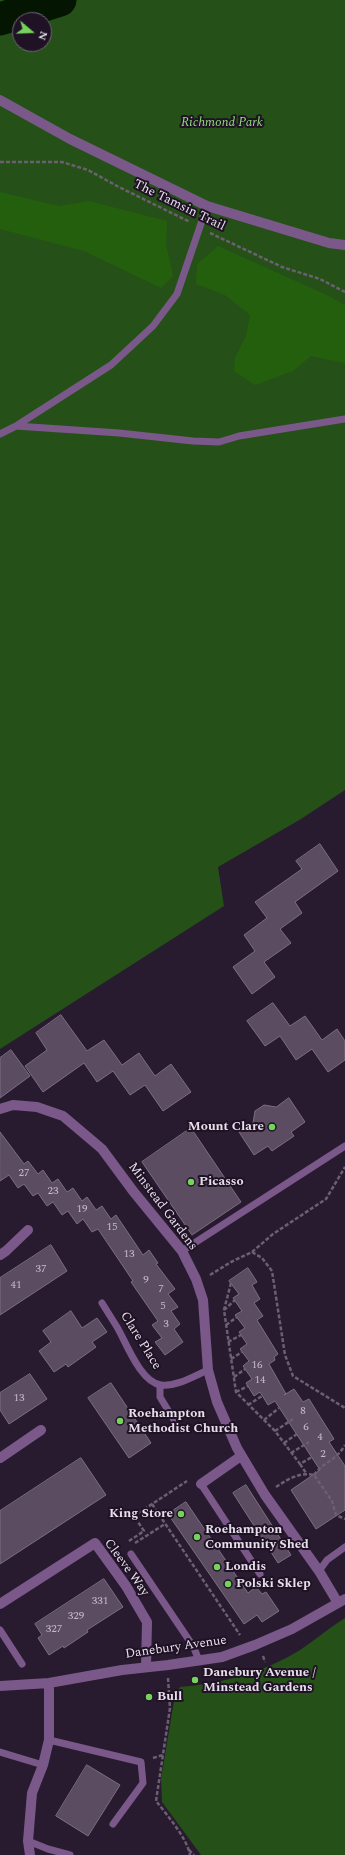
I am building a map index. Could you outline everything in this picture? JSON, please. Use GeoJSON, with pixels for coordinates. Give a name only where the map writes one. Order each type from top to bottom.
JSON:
{"type":"FeatureCollection","features":[{"type":"Feature","properties":{"kind":"street"},"geometry":{"type":"LineString","coordinates":[[0,100],[70,140],[207,206],[329,243],[345,245]]}},
{"type":"Feature","properties":{"kind":"street","name":"Minstead Gardens"},"geometry":{"type":"LineString","coordinates":[[0,1109],[13,1105],[37,1107],[63,1116],[102,1149],[133,1191],[182,1251],[196,1278],[203,1300],[208,1370],[218,1402],[241,1456],[264,1495],[342,1601]]}},
{"type":"Feature","properties":{"kind":"street"},"geometry":{"type":"LineString","coordinates":[[0,1255],[28,1230]]}},
{"type":"Feature","properties":{"kind":"street"},"geometry":{"type":"LineString","coordinates":[[0,1458],[41,1430]]}},
{"type":"Feature","properties":{"kind":"street"},"geometry":{"type":"LineString","coordinates":[[201,1484],[241,1456]]}},
{"type":"Feature","properties":{"kind":"street","name":"Cleeve Way"},"geometry":{"type":"LineString","coordinates":[[0,1604],[95,1542],[126,1586],[147,1622],[146,1667]]}},
{"type":"Feature","properties":{"kind":"street","name":"Danebury Avenue"},"geometry":{"type":"LineString","coordinates":[[0,1686],[49,1684],[96,1674],[222,1657],[246,1649],[292,1629],[342,1601]]}},
{"type":"Feature","properties":{"kind":"street"},"geometry":{"type":"LineString","coordinates":[[30,1855],[28,1841],[32,1793],[43,1764],[49,1740],[51,1716],[48,1701],[49,1684]]}},
{"type":"Feature","properties":{"kind":"lane"},"geometry":{"type":"LineString","coordinates":[[0,434],[16,426],[111,365],[153,326],[176,294],[198,227],[207,206]]}},
{"type":"Feature","properties":{"kind":"lane"},"geometry":{"type":"LineString","coordinates":[[16,426],[119,432],[193,442],[219,442],[239,436],[345,419]]}},
{"type":"Feature","properties":{"kind":"lane"},"geometry":{"type":"LineString","coordinates":[[182,1251],[345,1146]]}},
{"type":"Feature","properties":{"kind":"lane","name":"Clare Place"},"geometry":{"type":"LineString","coordinates":[[102,1303],[142,1370],[150,1380],[160,1385],[180,1382],[208,1370]]}},
{"type":"Feature","properties":{"kind":"lane"},"geometry":{"type":"LineString","coordinates":[[160,1385],[160,1397],[174,1420]]}},
{"type":"Feature","properties":{"kind":"lane"},"geometry":{"type":"LineString","coordinates":[[201,1484],[260,1574]]}},
{"type":"Feature","properties":{"kind":"lane"},"geometry":{"type":"LineString","coordinates":[[319,1571],[327,1560],[345,1547]]}},
{"type":"Feature","properties":{"kind":"lane"},"geometry":{"type":"LineString","coordinates":[[131,1554],[193,1646],[199,1660]]}},
{"type":"Feature","properties":{"kind":"lane"},"geometry":{"type":"LineString","coordinates":[[0,1630],[22,1664]]}},
{"type":"Feature","properties":{"kind":"lane"},"geometry":{"type":"LineString","coordinates":[[49,1740],[141,1762],[143,1783],[113,1824]]}},
{"type":"Feature","properties":{"kind":"lane"},"geometry":{"type":"LineString","coordinates":[[0,1752],[43,1764]]}},
{"type":"Feature","properties":{"kind":"lane"},"geometry":{"type":"LineString","coordinates":[[28,1841],[48,1849],[70,1855]]}},
{"type":"Feature","properties":{"kind":"path","name":"The Tamsin Trail"},"geometry":{"type":"LineString","coordinates":[[0,162],[62,162],[88,170],[198,227],[282,267],[320,279],[345,292]]}},
{"type":"Feature","properties":{"kind":"path"},"geometry":{"type":"LineString","coordinates":[[196,1278],[206,1278],[231,1262],[252,1252],[273,1234],[326,1199],[345,1167]]}},
{"type":"Feature","properties":{"kind":"path"},"geometry":{"type":"LineString","coordinates":[[252,1252],[262,1258],[272,1271],[285,1355],[293,1376],[345,1408]]}},
{"type":"Feature","properties":{"kind":"path"},"geometry":{"type":"LineString","coordinates":[[231,1283],[224,1310],[236,1392],[275,1431],[306,1473]]}},
{"type":"Feature","properties":{"kind":"path"},"geometry":{"type":"LineString","coordinates":[[224,1310],[235,1300]]}},
{"type":"Feature","properties":{"kind":"path"},"geometry":{"type":"LineString","coordinates":[[226,1325],[237,1317]]}},
{"type":"Feature","properties":{"kind":"path"},"geometry":{"type":"LineString","coordinates":[[228,1342],[240,1335]]}},
{"type":"Feature","properties":{"kind":"path"},"geometry":{"type":"LineString","coordinates":[[231,1359],[242,1352]]}},
{"type":"Feature","properties":{"kind":"path"},"geometry":{"type":"LineString","coordinates":[[233,1377],[245,1369]]}},
{"type":"Feature","properties":{"kind":"path"},"geometry":{"type":"LineString","coordinates":[[236,1392],[248,1386]]}},
{"type":"Feature","properties":{"kind":"path"},"geometry":{"type":"LineString","coordinates":[[248,1405],[262,1396]]}},
{"type":"Feature","properties":{"kind":"path"},"geometry":{"type":"LineString","coordinates":[[264,1420],[279,1408]]}},
{"type":"Feature","properties":{"kind":"path"},"geometry":{"type":"LineString","coordinates":[[275,1431],[293,1418]]}},
{"type":"Feature","properties":{"kind":"path"},"geometry":{"type":"LineString","coordinates":[[284,1443],[297,1434]]}},
{"type":"Feature","properties":{"kind":"path"},"geometry":{"type":"LineString","coordinates":[[291,1453],[309,1442]]}},
{"type":"Feature","properties":{"kind":"path"},"geometry":{"type":"LineString","coordinates":[[314,1474],[340,1455],[345,1445]]}},
{"type":"Feature","properties":{"kind":"path"},"geometry":{"type":"LineString","coordinates":[[300,1464],[312,1457]]}},
{"type":"Feature","properties":{"kind":"path"},"geometry":{"type":"LineString","coordinates":[[264,1495],[288,1479],[306,1473],[314,1474],[332,1501],[336,1515],[345,1519]]}},
{"type":"Feature","properties":{"kind":"path"},"geometry":{"type":"LineString","coordinates":[[105,1556],[144,1530],[134,1516],[189,1480]]}},
{"type":"Feature","properties":{"kind":"path"},"geometry":{"type":"LineString","coordinates":[[152,1504],[219,1606],[232,1620],[246,1649]]}},
{"type":"Feature","properties":{"kind":"path"},"geometry":{"type":"LineString","coordinates":[[168,1676],[170,1708],[156,1800],[194,1855]]}},
{"type":"Feature","properties":{"kind":"path"},"geometry":{"type":"LineString","coordinates":[[189,1849],[190,1855]]}},
{"type":"Feature","properties":{"kind":"green space","name":"Richmond Park"},"geometry":{"type":"Polygon","coordinates":[[[0,0],[345,0],[345,790],[301,819],[218,867],[224,906],[0,1049],[0,0]]]}},
{"type":"Feature","properties":{"kind":"green space"},"geometry":{"type":"Polygon","coordinates":[[[0,192],[59,206],[89,201],[167,221],[166,244],[173,276],[161,288],[84,251],[0,229],[0,192]]]}},
{"type":"Feature","properties":{"kind":"green space"},"geometry":{"type":"Polygon","coordinates":[[[218,246],[329,296],[345,305],[345,363],[311,356],[293,371],[255,385],[234,371],[235,358],[246,336],[250,315],[225,295],[196,284],[197,264],[218,246]]]}},
{"type":"Feature","properties":{"kind":"green space"},"geometry":{"type":"Polygon","coordinates":[[[345,1618],[345,1855],[201,1855],[162,1802],[161,1779],[175,1695],[180,1687],[226,1680],[272,1665],[300,1650],[345,1618]]]}},
{"type":"Feature","properties":{"kind":"building"},"geometry":{"type":"Polygon","coordinates":[[[320,844],[338,871],[295,902],[302,913],[280,929],[291,943],[264,962],[275,977],[252,994],[233,967],[255,951],[244,935],[267,918],[255,902],[302,869],[296,861],[320,844]]]}},
{"type":"Feature","properties":{"kind":"building"},"geometry":{"type":"Polygon","coordinates":[[[273,1003],[290,1026],[305,1016],[322,1040],[337,1029],[345,1041],[345,1060],[328,1072],[312,1049],[296,1060],[280,1036],[265,1046],[247,1021],[273,1003]]]}},
{"type":"Feature","properties":{"kind":"building"},"geometry":{"type":"Polygon","coordinates":[[[61,1015],[87,1051],[104,1040],[122,1065],[139,1053],[155,1076],[171,1064],[191,1092],[163,1111],[145,1085],[130,1095],[113,1071],[97,1082],[84,1063],[43,1092],[25,1066],[47,1050],[36,1033],[61,1015]]]}},
{"type":"Feature","properties":{"kind":"building"},"geometry":{"type":"Polygon","coordinates":[[[11,1050],[30,1076],[0,1098],[0,1058],[11,1050]]]}},
{"type":"Feature","properties":{"kind":"building","name":"Mount Clare"},"geometry":{"type":"Polygon","coordinates":[[[289,1098],[305,1122],[291,1132],[294,1136],[272,1151],[268,1146],[254,1155],[239,1132],[253,1123],[255,1111],[264,1105],[276,1107],[289,1098]]]}},
{"type":"Feature","properties":{"kind":"building","name":"Picasso"},"geometry":{"type":"Polygon","coordinates":[[[191,1128],[241,1202],[192,1235],[142,1162],[191,1128]]]}},
{"type":"Feature","properties":{"kind":"building"},"geometry":{"type":"Polygon","coordinates":[[[0,1132],[24,1164],[28,1161],[38,1174],[43,1170],[52,1183],[58,1179],[67,1192],[73,1188],[82,1201],[87,1197],[96,1210],[102,1206],[111,1219],[116,1215],[143,1255],[149,1250],[158,1263],[156,1264],[175,1289],[168,1294],[178,1307],[171,1311],[180,1324],[174,1329],[183,1342],[165,1355],[155,1342],[162,1338],[152,1325],[158,1321],[131,1282],[133,1281],[98,1229],[92,1232],[83,1219],[77,1224],[68,1211],[62,1215],[53,1202],[47,1206],[38,1193],[33,1196],[24,1184],[18,1188],[9,1175],[0,1181],[0,1132]]]}},
{"type":"Feature","properties":{"kind":"building"},"geometry":{"type":"Polygon","coordinates":[[[51,1245],[67,1271],[0,1315],[0,1278],[51,1245]]]}},
{"type":"Feature","properties":{"kind":"building"},"geometry":{"type":"Polygon","coordinates":[[[248,1268],[257,1282],[252,1285],[260,1299],[254,1303],[263,1316],[257,1320],[278,1354],[274,1357],[275,1360],[269,1364],[286,1394],[294,1389],[303,1402],[309,1399],[334,1439],[329,1442],[345,1466],[345,1510],[316,1529],[291,1490],[320,1470],[275,1401],[268,1405],[260,1392],[254,1396],[246,1383],[252,1379],[243,1366],[249,1361],[240,1349],[247,1344],[239,1332],[245,1328],[235,1315],[242,1311],[233,1298],[239,1294],[229,1281],[248,1268]]]}},
{"type":"Feature","properties":{"kind":"building"},"geometry":{"type":"Polygon","coordinates":[[[71,1311],[82,1328],[97,1318],[107,1332],[92,1342],[96,1347],[68,1367],[66,1364],[54,1372],[39,1351],[51,1342],[43,1331],[71,1311]]]}},
{"type":"Feature","properties":{"kind":"building"},"geometry":{"type":"Polygon","coordinates":[[[30,1374],[47,1399],[9,1424],[0,1410],[0,1393],[30,1374]]]}},
{"type":"Feature","properties":{"kind":"building","name":"Roehampton Methodist Church"},"geometry":{"type":"Polygon","coordinates":[[[111,1383],[151,1443],[129,1458],[88,1398],[111,1383]]]}},
{"type":"Feature","properties":{"kind":"building"},"geometry":{"type":"Polygon","coordinates":[[[81,1458],[106,1495],[0,1564],[0,1511],[81,1458]]]}},
{"type":"Feature","properties":{"kind":"building"},"geometry":{"type":"Polygon","coordinates":[[[246,1485],[291,1555],[278,1563],[233,1493],[246,1485]]]}},
{"type":"Feature","properties":{"kind":"building"},"geometry":{"type":"Polygon","coordinates":[[[186,1502],[248,1593],[256,1587],[262,1594],[266,1592],[279,1611],[262,1622],[257,1615],[244,1624],[168,1514],[186,1502]]]}},
{"type":"Feature","properties":{"kind":"building"},"geometry":{"type":"Polygon","coordinates":[[[104,1579],[123,1607],[87,1630],[88,1632],[64,1648],[63,1646],[49,1655],[38,1638],[42,1635],[35,1624],[104,1579]]]}},
{"type":"Feature","properties":{"kind":"building"},"geometry":{"type":"Polygon","coordinates":[[[87,1765],[120,1785],[88,1836],[56,1816],[87,1765]]]}},
{"type":"Feature","properties":{"kind":"waterway"},"geometry":{"type":"LineString","coordinates":[[0,19],[60,0]]}},
{"type":"Feature","properties":{"kind":"place","name":"Mount Clare"},"geometry":{"type":"Point","coordinates":[272,1127]}},
{"type":"Feature","properties":{"kind":"place","name":"Picasso"},"geometry":{"type":"Point","coordinates":[191,1182]}},
{"type":"Feature","properties":{"kind":"place","name":"Roehampton Methodist Church"},"geometry":{"type":"Point","coordinates":[120,1421]}},
{"type":"Feature","properties":{"kind":"place","name":"King Store"},"geometry":{"type":"Point","coordinates":[181,1514]}},
{"type":"Feature","properties":{"kind":"place","name":"Roehampton Community Shed"},"geometry":{"type":"Point","coordinates":[197,1537]}},
{"type":"Feature","properties":{"kind":"place","name":"Londis"},"geometry":{"type":"Point","coordinates":[217,1567]}},
{"type":"Feature","properties":{"kind":"place","name":"Polski Sklep"},"geometry":{"type":"Point","coordinates":[228,1584]}},
{"type":"Feature","properties":{"kind":"place","name":"Danebury Avenue / Minstead Gardens"},"geometry":{"type":"Point","coordinates":[195,1680]}},
{"type":"Feature","properties":{"kind":"place","name":"Bull"},"geometry":{"type":"Point","coordinates":[149,1697]}}]}
